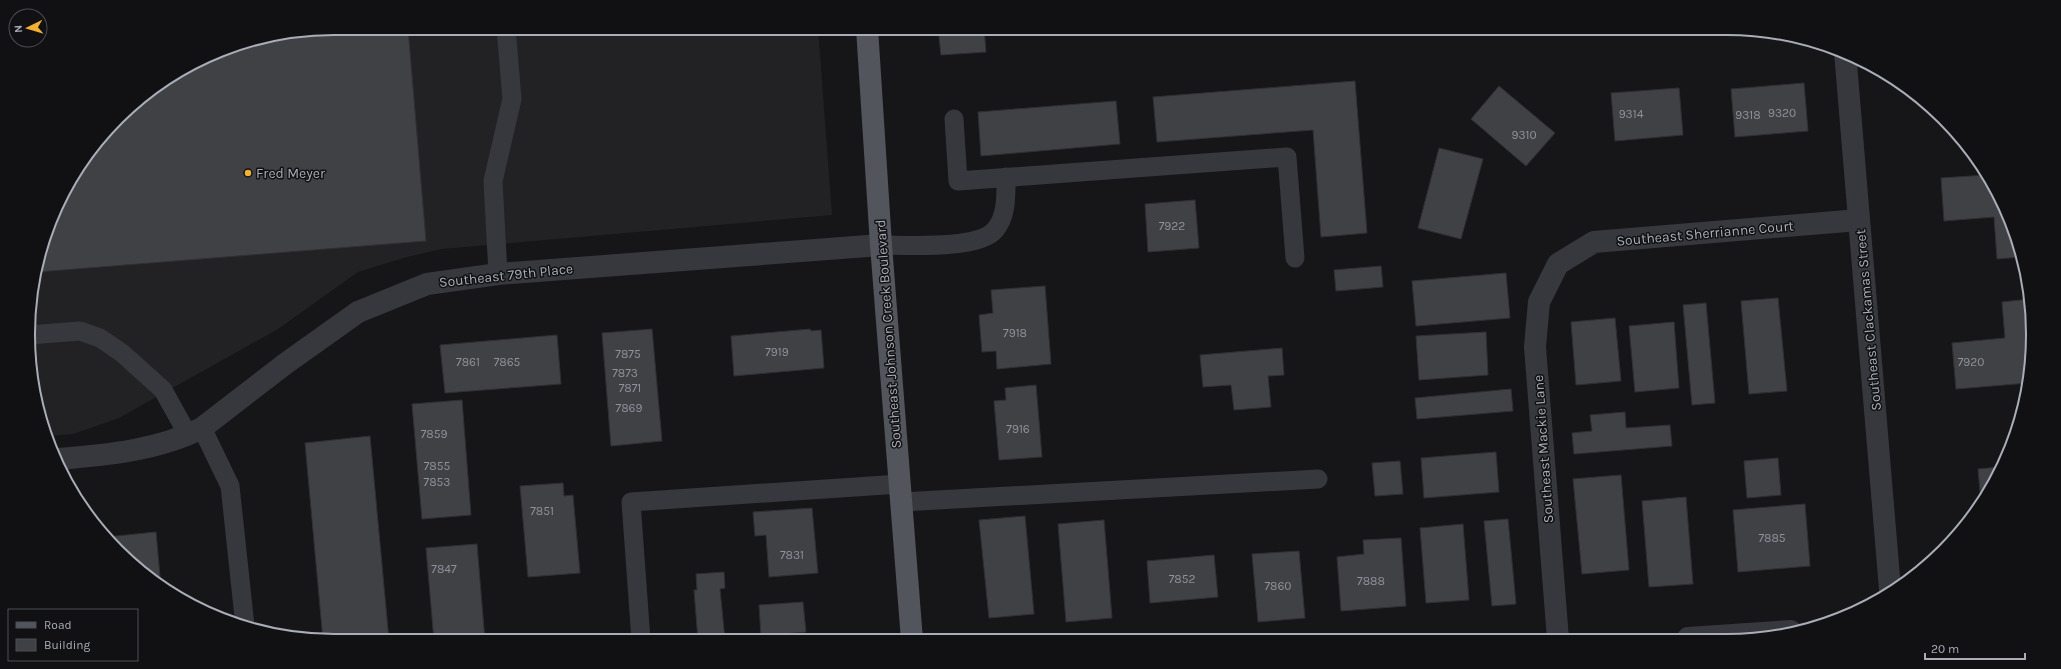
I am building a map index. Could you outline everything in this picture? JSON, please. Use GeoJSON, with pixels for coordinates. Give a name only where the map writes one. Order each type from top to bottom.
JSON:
{"type":"FeatureCollection","features":[{"type":"Feature","properties":{"kind":"main road","name":"Southeast Johnson Creek Boulevard"},"geometry":{"type":"LineString","coordinates":[[867,35],[881,245],[912,634]]}},
{"type":"Feature","properties":{"kind":"street","name":"Southeast Clackamas Street"},"geometry":{"type":"LineString","coordinates":[[1846,60],[1890,586]]}},
{"type":"Feature","properties":{"kind":"street","name":"Southeast Sherrianne Court"},"geometry":{"type":"LineString","coordinates":[[1558,264],[1594,242],[1859,220]]}},
{"type":"Feature","properties":{"kind":"street","name":"Southeast 79th Place"},"geometry":{"type":"LineString","coordinates":[[62,459],[95,456],[149,447],[195,431],[358,312],[427,284],[498,274],[881,245]]}},
{"type":"Feature","properties":{"kind":"street","name":"Southeast Mackie Lane"},"geometry":{"type":"LineString","coordinates":[[1558,264],[1539,302],[1535,347],[1558,634]]}},
{"type":"Feature","properties":{"kind":"lane"},"geometry":{"type":"LineString","coordinates":[[498,274],[493,181],[512,99],[507,35]]}},
{"type":"Feature","properties":{"kind":"lane"},"geometry":{"type":"LineString","coordinates":[[954,119],[958,181],[1287,157],[1295,258]]}},
{"type":"Feature","properties":{"kind":"lane"},"geometry":{"type":"LineString","coordinates":[[881,245],[930,246],[981,240],[995,231],[1003,216],[1006,197],[1006,178]]}},
{"type":"Feature","properties":{"kind":"lane"},"geometry":{"type":"LineString","coordinates":[[35,335],[80,331],[100,338],[122,353],[163,390],[195,431],[230,486],[244,620]]}},
{"type":"Feature","properties":{"kind":"lane"},"geometry":{"type":"LineString","coordinates":[[641,634],[631,502],[1318,478]]}},
{"type":"Feature","properties":{"kind":"shaded area"},"geometry":{"type":"Polygon","coordinates":[[[334,35],[819,35],[832,215],[442,249],[407,257],[358,272],[278,329],[119,418],[73,434],[53,436],[45,412],[41,393],[35,334],[38,295],[45,257],[58,220],[75,185],[97,152],[121,125],[188,74],[202,66],[257,45],[295,38],[334,35]]]}},
{"type":"Feature","properties":{"kind":"building","name":"Fred Meyer"},"geometry":{"type":"Polygon","coordinates":[[[409,35],[426,241],[42,272],[51,238],[75,185],[85,168],[109,137],[137,109],[168,85],[220,58],[257,45],[315,36],[409,35]]]}},
{"type":"Feature","properties":{"kind":"building"},"geometry":{"type":"Polygon","coordinates":[[[939,35],[985,35],[986,52],[941,55],[939,35]]]}},
{"type":"Feature","properties":{"kind":"building"},"geometry":{"type":"Polygon","coordinates":[[[1355,81],[1367,233],[1321,237],[1313,130],[1157,142],[1153,97],[1355,81]]]}},
{"type":"Feature","properties":{"kind":"building"},"geometry":{"type":"Polygon","coordinates":[[[1804,83],[1808,131],[1735,137],[1731,89],[1804,83]]]}},
{"type":"Feature","properties":{"kind":"building"},"geometry":{"type":"Polygon","coordinates":[[[1499,86],[1555,133],[1526,166],[1471,119],[1499,86]]]}},
{"type":"Feature","properties":{"kind":"building"},"geometry":{"type":"Polygon","coordinates":[[[1679,88],[1683,135],[1615,141],[1611,93],[1679,88]]]}},
{"type":"Feature","properties":{"kind":"building"},"geometry":{"type":"Polygon","coordinates":[[[1116,101],[1120,144],[981,156],[978,112],[1116,101]]]}},
{"type":"Feature","properties":{"kind":"building"},"geometry":{"type":"Polygon","coordinates":[[[1439,148],[1483,159],[1461,239],[1418,228],[1439,148]]]}},
{"type":"Feature","properties":{"kind":"building"},"geometry":{"type":"Polygon","coordinates":[[[1980,175],[2003,220],[2016,257],[1997,259],[1994,217],[1944,221],[1941,178],[1980,175]]]}},
{"type":"Feature","properties":{"kind":"building"},"geometry":{"type":"Polygon","coordinates":[[[1195,200],[1199,248],[1148,252],[1145,204],[1195,200]]]}},
{"type":"Feature","properties":{"kind":"building"},"geometry":{"type":"Polygon","coordinates":[[[1381,266],[1383,287],[1336,291],[1334,270],[1381,266]]]}},
{"type":"Feature","properties":{"kind":"building"},"geometry":{"type":"Polygon","coordinates":[[[1506,273],[1510,318],[1416,326],[1412,281],[1506,273]]]}},
{"type":"Feature","properties":{"kind":"building"},"geometry":{"type":"Polygon","coordinates":[[[1045,286],[1051,364],[997,369],[996,351],[982,352],[979,315],[993,313],[991,290],[1045,286]]]}},
{"type":"Feature","properties":{"kind":"building"},"geometry":{"type":"Polygon","coordinates":[[[1778,298],[1787,391],[1749,394],[1741,301],[1778,298]]]}},
{"type":"Feature","properties":{"kind":"building"},"geometry":{"type":"Polygon","coordinates":[[[2023,300],[2026,334],[2021,384],[1956,389],[1952,343],[2005,338],[2002,302],[2023,300]]]}},
{"type":"Feature","properties":{"kind":"building"},"geometry":{"type":"Polygon","coordinates":[[[1706,303],[1715,403],[1692,405],[1683,305],[1706,303]]]}},
{"type":"Feature","properties":{"kind":"building"},"geometry":{"type":"Polygon","coordinates":[[[1615,318],[1621,381],[1576,385],[1571,322],[1615,318]]]}},
{"type":"Feature","properties":{"kind":"building"},"geometry":{"type":"Polygon","coordinates":[[[1674,322],[1679,388],[1635,392],[1629,326],[1674,322]]]}},
{"type":"Feature","properties":{"kind":"building"},"geometry":{"type":"Polygon","coordinates":[[[652,329],[662,441],[611,446],[602,333],[652,329]]]}},
{"type":"Feature","properties":{"kind":"building"},"geometry":{"type":"Polygon","coordinates":[[[810,329],[811,331],[821,330],[824,368],[734,376],[731,336],[810,329]]]}},
{"type":"Feature","properties":{"kind":"building"},"geometry":{"type":"Polygon","coordinates":[[[1486,332],[1488,375],[1419,380],[1416,336],[1486,332]]]}},
{"type":"Feature","properties":{"kind":"building"},"geometry":{"type":"Polygon","coordinates":[[[557,335],[561,384],[445,393],[440,345],[557,335]]]}},
{"type":"Feature","properties":{"kind":"building"},"geometry":{"type":"Polygon","coordinates":[[[1282,348],[1284,375],[1268,376],[1271,407],[1234,410],[1231,385],[1203,387],[1200,355],[1282,348]]]}},
{"type":"Feature","properties":{"kind":"building"},"geometry":{"type":"Polygon","coordinates":[[[1036,385],[1042,457],[999,460],[994,401],[1006,400],[1005,388],[1036,385]]]}},
{"type":"Feature","properties":{"kind":"building"},"geometry":{"type":"Polygon","coordinates":[[[1511,389],[1513,411],[1417,419],[1415,398],[1511,389]]]}},
{"type":"Feature","properties":{"kind":"building"},"geometry":{"type":"Polygon","coordinates":[[[462,400],[471,515],[422,519],[412,404],[462,400]]]}},
{"type":"Feature","properties":{"kind":"building"},"geometry":{"type":"Polygon","coordinates":[[[1625,412],[1626,428],[1670,425],[1672,446],[1574,454],[1572,433],[1592,431],[1590,415],[1625,412]]]}},
{"type":"Feature","properties":{"kind":"building"},"geometry":{"type":"Polygon","coordinates":[[[370,436],[388,634],[322,633],[305,443],[370,436]]]}},
{"type":"Feature","properties":{"kind":"building"},"geometry":{"type":"Polygon","coordinates":[[[1496,452],[1499,492],[1424,498],[1421,458],[1496,452]]]}},
{"type":"Feature","properties":{"kind":"building"},"geometry":{"type":"Polygon","coordinates":[[[1778,458],[1781,495],[1747,498],[1744,461],[1778,458]]]}},
{"type":"Feature","properties":{"kind":"building"},"geometry":{"type":"Polygon","coordinates":[[[1400,461],[1403,494],[1375,496],[1372,463],[1400,461]]]}},
{"type":"Feature","properties":{"kind":"building"},"geometry":{"type":"Polygon","coordinates":[[[1995,467],[1980,494],[1978,469],[1995,467]]]}},
{"type":"Feature","properties":{"kind":"building"},"geometry":{"type":"Polygon","coordinates":[[[1621,475],[1629,570],[1582,574],[1573,479],[1621,475]]]}},
{"type":"Feature","properties":{"kind":"building"},"geometry":{"type":"Polygon","coordinates":[[[563,483],[564,496],[573,495],[580,573],[528,577],[520,486],[563,483]]]}},
{"type":"Feature","properties":{"kind":"building"},"geometry":{"type":"Polygon","coordinates":[[[1686,497],[1693,584],[1649,587],[1642,501],[1686,497]]]}},
{"type":"Feature","properties":{"kind":"building"},"geometry":{"type":"Polygon","coordinates":[[[1805,504],[1810,566],[1738,572],[1733,510],[1805,504]]]}},
{"type":"Feature","properties":{"kind":"building"},"geometry":{"type":"Polygon","coordinates":[[[812,508],[818,573],[769,577],[766,535],[755,536],[753,512],[812,508]]]}},
{"type":"Feature","properties":{"kind":"building"},"geometry":{"type":"Polygon","coordinates":[[[1025,516],[1034,614],[989,618],[979,520],[1025,516]]]}},
{"type":"Feature","properties":{"kind":"building"},"geometry":{"type":"Polygon","coordinates":[[[1508,519],[1516,604],[1492,606],[1484,521],[1508,519]]]}},
{"type":"Feature","properties":{"kind":"building"},"geometry":{"type":"Polygon","coordinates":[[[1104,520],[1112,618],[1066,622],[1058,524],[1104,520]]]}},
{"type":"Feature","properties":{"kind":"building"},"geometry":{"type":"Polygon","coordinates":[[[1463,524],[1469,600],[1426,603],[1420,528],[1463,524]]]}},
{"type":"Feature","properties":{"kind":"building"},"geometry":{"type":"Polygon","coordinates":[[[156,532],[160,578],[137,560],[113,536],[156,532]]]}},
{"type":"Feature","properties":{"kind":"building"},"geometry":{"type":"Polygon","coordinates":[[[1401,538],[1406,606],[1341,611],[1337,557],[1364,554],[1363,540],[1401,538]]]}},
{"type":"Feature","properties":{"kind":"building"},"geometry":{"type":"Polygon","coordinates":[[[477,544],[484,634],[433,634],[426,548],[477,544]]]}},
{"type":"Feature","properties":{"kind":"building"},"geometry":{"type":"Polygon","coordinates":[[[1299,551],[1305,618],[1258,622],[1252,554],[1299,551]]]}},
{"type":"Feature","properties":{"kind":"building"},"geometry":{"type":"Polygon","coordinates":[[[1214,555],[1218,597],[1150,603],[1147,561],[1214,555]]]}},
{"type":"Feature","properties":{"kind":"building"},"geometry":{"type":"Polygon","coordinates":[[[724,572],[725,588],[720,589],[724,634],[698,634],[694,590],[697,590],[696,574],[724,572]]]}},
{"type":"Feature","properties":{"kind":"building"},"geometry":{"type":"Polygon","coordinates":[[[803,602],[806,632],[761,634],[759,605],[803,602]]]}},
{"type":"Feature","properties":{"kind":"place","name":"Fred Meyer"},"geometry":{"type":"Point","coordinates":[248,173]}}]}
